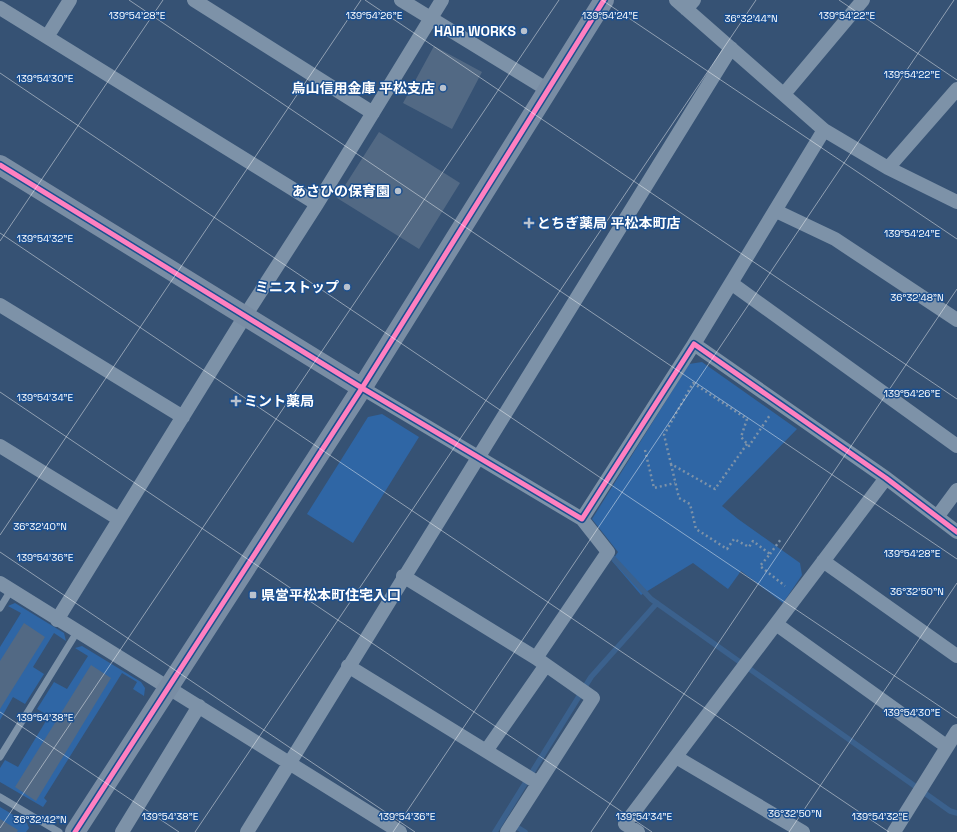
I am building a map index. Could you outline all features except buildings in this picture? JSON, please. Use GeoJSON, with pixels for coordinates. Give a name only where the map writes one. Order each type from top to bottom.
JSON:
{"type":"FeatureCollection","features":[{"type":"Feature","properties":{"kind":"street"},"geometry":{"type":"LineString","coordinates":[[47,37],[70,0]]}},
{"type":"Feature","properties":{"kind":"street"},"geometry":{"type":"LineString","coordinates":[[194,0],[373,113]]}},
{"type":"Feature","properties":{"kind":"street"},"geometry":{"type":"LineString","coordinates":[[401,0],[548,90]]}},
{"type":"Feature","properties":{"kind":"street"},"geometry":{"type":"LineString","coordinates":[[57,620],[245,316],[317,204],[442,0]]}},
{"type":"Feature","properties":{"kind":"street"},"geometry":{"type":"LineString","coordinates":[[75,832],[362,388],[604,0]]}},
{"type":"Feature","properties":{"kind":"street"},"geometry":{"type":"LineString","coordinates":[[784,94],[864,0]]}},
{"type":"Feature","properties":{"kind":"street"},"geometry":{"type":"LineString","coordinates":[[685,3],[730,48],[824,130],[888,168],[957,202]]}},
{"type":"Feature","properties":{"kind":"street"},"geometry":{"type":"LineString","coordinates":[[0,8],[317,204]]}},
{"type":"Feature","properties":{"kind":"street"},"geometry":{"type":"LineString","coordinates":[[247,832],[403,576],[730,48]]}},
{"type":"Feature","properties":{"kind":"street"},"geometry":{"type":"LineString","coordinates":[[888,168],[957,89]]}},
{"type":"Feature","properties":{"kind":"street"},"geometry":{"type":"LineString","coordinates":[[582,519],[732,283],[824,130]]}},
{"type":"Feature","properties":{"kind":"street"},"geometry":{"type":"LineString","coordinates":[[0,165],[362,388],[582,519],[608,552],[486,751]]}},
{"type":"Feature","properties":{"kind":"street"},"geometry":{"type":"LineString","coordinates":[[776,210],[835,239],[957,320]]}},
{"type":"Feature","properties":{"kind":"street"},"geometry":{"type":"LineString","coordinates":[[732,283],[957,446]]}},
{"type":"Feature","properties":{"kind":"street"},"geometry":{"type":"LineString","coordinates":[[0,305],[183,417]]}},
{"type":"Feature","properties":{"kind":"street"},"geometry":{"type":"LineString","coordinates":[[694,344],[886,478],[957,532]]}},
{"type":"Feature","properties":{"kind":"street"},"geometry":{"type":"LineString","coordinates":[[0,446],[119,519]]}},
{"type":"Feature","properties":{"kind":"street"},"geometry":{"type":"LineString","coordinates":[[638,832],[625,824],[886,478]]}},
{"type":"Feature","properties":{"kind":"street"},"geometry":{"type":"LineString","coordinates":[[937,517],[957,490]]}},
{"type":"Feature","properties":{"kind":"street"},"geometry":{"type":"LineString","coordinates":[[823,561],[957,656]]}},
{"type":"Feature","properties":{"kind":"street"},"geometry":{"type":"LineString","coordinates":[[403,576],[541,662],[593,698],[507,832]]}},
{"type":"Feature","properties":{"kind":"street"},"geometry":{"type":"LineString","coordinates":[[6,587],[400,832]]}},
{"type":"Feature","properties":{"kind":"street"},"geometry":{"type":"LineString","coordinates":[[776,624],[946,746]]}},
{"type":"Feature","properties":{"kind":"street"},"geometry":{"type":"LineString","coordinates":[[348,666],[538,783]]}},
{"type":"Feature","properties":{"kind":"street"},"geometry":{"type":"LineString","coordinates":[[122,832],[199,706]]}},
{"type":"Feature","properties":{"kind":"street"},"geometry":{"type":"LineString","coordinates":[[894,832],[946,746],[957,731]]}},
{"type":"Feature","properties":{"kind":"street"},"geometry":{"type":"LineString","coordinates":[[676,757],[803,832]]}},
{"type":"Feature","properties":{"kind":"lane"},"geometry":{"type":"LineString","coordinates":[[0,608],[6,587]]}},
{"type":"Feature","properties":{"kind":"lane"},"geometry":{"type":"LineString","coordinates":[[0,757],[77,632]]}},
{"type":"Feature","properties":{"kind":"lane"},"geometry":{"type":"LineString","coordinates":[[0,796],[59,832]]}},
{"type":"Feature","properties":{"kind":"path"},"geometry":{"type":"LineString","coordinates":[[747,444],[741,437],[748,419],[693,383],[664,435],[679,498],[690,504],[696,528],[727,549],[734,539],[748,548],[753,541],[770,554]]}},
{"type":"Feature","properties":{"kind":"path"},"geometry":{"type":"LineString","coordinates":[[671,464],[716,489],[747,444],[749,446],[778,403]]}},
{"type":"Feature","properties":{"kind":"path"},"geometry":{"type":"LineString","coordinates":[[644,445],[654,488],[675,483]]}},
{"type":"Feature","properties":{"kind":"path"},"geometry":{"type":"LineString","coordinates":[[781,539],[760,566],[798,595]]}},
{"type":"Feature","properties":{"kind":"shaded area"},"geometry":{"type":"Polygon","coordinates":[[[702,362],[797,429],[722,506],[800,563],[802,575],[783,603],[741,571],[728,589],[693,563],[641,595],[612,561],[618,552],[592,519],[689,364],[702,362]]]}},
{"type":"Feature","properties":{"kind":"shaded area"},"geometry":{"type":"Polygon","coordinates":[[[382,414],[419,437],[353,543],[307,514],[368,417],[382,414]]]}},
{"type":"Feature","properties":{"kind":"shaded area"},"geometry":{"type":"Polygon","coordinates":[[[15,603],[64,633],[66,641],[54,633],[33,667],[44,674],[25,704],[13,697],[0,720],[0,647],[21,613],[8,606],[15,603]]]}},
{"type":"Feature","properties":{"kind":"shaded area"},"geometry":{"type":"Polygon","coordinates":[[[82,646],[141,682],[145,688],[144,696],[133,689],[137,682],[122,673],[44,798],[47,801],[43,807],[0,782],[0,768],[5,760],[18,767],[49,716],[37,709],[54,682],[67,689],[88,656],[75,648],[82,646]]]}},
{"type":"Feature","properties":{"kind":"shaded area"},"geometry":{"type":"Polygon","coordinates":[[[0,807],[27,823],[29,828],[26,832],[0,832],[0,807]]]}},
{"type":"Feature","properties":{"kind":"waterway"},"geometry":{"type":"LineString","coordinates":[[613,558],[651,599],[950,811],[957,813]]}},
{"type":"Feature","properties":{"kind":"waterway"},"geometry":{"type":"LineString","coordinates":[[495,832],[591,677],[657,603]]}},
{"type":"Feature","properties":{"kind":"waterway"},"geometry":{"type":"LineString","coordinates":[[512,824],[525,832]]}},
{"type":"Feature","properties":{"kind":"cycle path"},"geometry":{"type":"LineString","coordinates":[[75,832],[362,388],[604,0]]}},
{"type":"Feature","properties":{"kind":"cycle path"},"geometry":{"type":"LineString","coordinates":[[0,165],[362,388],[582,519],[694,344],[886,478],[957,532]]}},
{"type":"Feature","properties":{"kind":"place","name":"HAIR WORKS"},"geometry":{"type":"Point","coordinates":[524,31]}},
{"type":"Feature","properties":{"kind":"place","name":"烏山信用金庫 平松支店"},"geometry":{"type":"Point","coordinates":[443,88]}},
{"type":"Feature","properties":{"kind":"place","name":"あさひの保育園"},"geometry":{"type":"Point","coordinates":[398,191]}},
{"type":"Feature","properties":{"kind":"place","name":"とちぎ薬局 平松本町店"},"geometry":{"type":"Point","coordinates":[529,223]}},
{"type":"Feature","properties":{"kind":"place","name":"ミニストップ"},"geometry":{"type":"Point","coordinates":[347,287]}},
{"type":"Feature","properties":{"kind":"place","name":"ミント薬局"},"geometry":{"type":"Point","coordinates":[236,401]}},
{"type":"Feature","properties":{"kind":"place","name":"県営平松本町住宅入口"},"geometry":{"type":"Point","coordinates":[253,595]}}]}
